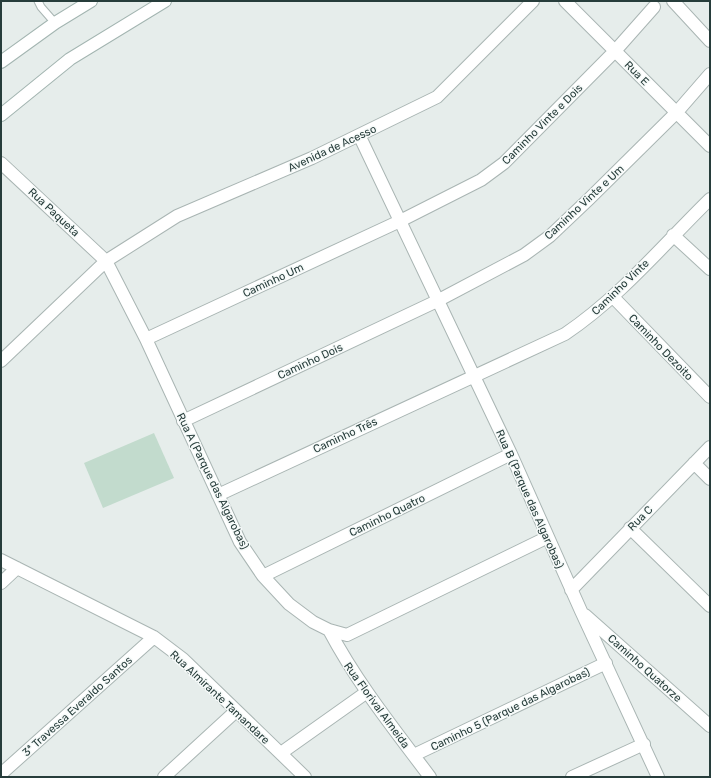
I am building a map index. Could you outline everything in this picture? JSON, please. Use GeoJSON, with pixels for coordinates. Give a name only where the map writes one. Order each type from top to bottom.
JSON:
{"type":"FeatureCollection","features":[{"type":"Feature","properties":{"kind":"street"},"geometry":{"type":"LineString","coordinates":[[1,62],[54,23],[91,1]]}},
{"type":"Feature","properties":{"kind":"street"},"geometry":{"type":"LineString","coordinates":[[1,115],[70,59],[165,1]]}},
{"type":"Feature","properties":{"kind":"street","name":"Avenida de Acesso"},"geometry":{"type":"LineString","coordinates":[[1,361],[106,261],[177,216],[360,136],[437,97],[533,1]]}},
{"type":"Feature","properties":{"kind":"street","name":"Rua E"},"geometry":{"type":"LineString","coordinates":[[565,1],[710,146]]}},
{"type":"Feature","properties":{"kind":"street"},"geometry":{"type":"LineString","coordinates":[[673,1],[708,34]]}},
{"type":"Feature","properties":{"kind":"street","name":"Caminho Vinte e Dois"},"geometry":{"type":"LineString","coordinates":[[400,221],[481,180],[504,163],[615,51],[654,7]]}},
{"type":"Feature","properties":{"kind":"street","name":"Caminho Vinte e Um"},"geometry":{"type":"LineString","coordinates":[[437,301],[524,255],[550,236],[677,112],[710,74]]}},
{"type":"Feature","properties":{"kind":"street","name":"Rua B (Parque das Algarobas)"},"geometry":{"type":"LineString","coordinates":[[360,136],[437,301],[511,454],[571,590],[644,744],[658,777]]}},
{"type":"Feature","properties":{"kind":"street","name":"Rua Paqueta"},"geometry":{"type":"LineString","coordinates":[[1,163],[106,261]]}},
{"type":"Feature","properties":{"kind":"street","name":"Caminho Vinte"},"geometry":{"type":"LineString","coordinates":[[473,376],[565,334],[588,319],[613,297],[710,199]]}},
{"type":"Feature","properties":{"kind":"street","name":"Caminho Um"},"geometry":{"type":"LineString","coordinates":[[146,338],[400,221]]}},
{"type":"Feature","properties":{"kind":"street"},"geometry":{"type":"LineString","coordinates":[[673,235],[710,269]]}},
{"type":"Feature","properties":{"kind":"street","name":"Rua A (Parque das Algarobas)"},"geometry":{"type":"LineString","coordinates":[[106,261],[146,338],[240,542],[263,576],[290,604],[313,622],[329,630],[347,635],[548,537]]}},
{"type":"Feature","properties":{"kind":"street","name":"Caminho Dezoito"},"geometry":{"type":"LineString","coordinates":[[613,297],[710,397]]}},
{"type":"Feature","properties":{"kind":"street","name":"Caminho Dois"},"geometry":{"type":"LineString","coordinates":[[183,420],[437,301]]}},
{"type":"Feature","properties":{"kind":"street","name":"Caminho Três"},"geometry":{"type":"LineString","coordinates":[[218,495],[473,376]]}},
{"type":"Feature","properties":{"kind":"street","name":"Rua C"},"geometry":{"type":"LineString","coordinates":[[571,590],[710,447]]}},
{"type":"Feature","properties":{"kind":"street","name":"Caminho Quatro"},"geometry":{"type":"LineString","coordinates":[[263,576],[511,454]]}},
{"type":"Feature","properties":{"kind":"street"},"geometry":{"type":"LineString","coordinates":[[694,463],[710,479]]}},
{"type":"Feature","properties":{"kind":"street"},"geometry":{"type":"LineString","coordinates":[[630,528],[710,606]]}},
{"type":"Feature","properties":{"kind":"street","name":"Rua Almirante Tamandare"},"geometry":{"type":"LineString","coordinates":[[1,560],[129,623],[154,637],[183,658],[305,777]]}},
{"type":"Feature","properties":{"kind":"street"},"geometry":{"type":"LineString","coordinates":[[1,583],[17,568]]}},
{"type":"Feature","properties":{"kind":"street","name":"Caminho Quatorze"},"geometry":{"type":"LineString","coordinates":[[581,611],[710,726]]}},
{"type":"Feature","properties":{"kind":"street","name":"Rua Florival Almeida"},"geometry":{"type":"LineString","coordinates":[[329,630],[342,655],[367,692],[430,777]]}},
{"type":"Feature","properties":{"kind":"street","name":"3ª Travessa Everaldo Santos"},"geometry":{"type":"LineString","coordinates":[[1,774],[154,637]]}},
{"type":"Feature","properties":{"kind":"street","name":"Caminho 5 (Parque das Algarobas)"},"geometry":{"type":"LineString","coordinates":[[414,755],[606,663]]}},
{"type":"Feature","properties":{"kind":"street"},"geometry":{"type":"LineString","coordinates":[[281,754],[367,692]]}},
{"type":"Feature","properties":{"kind":"street"},"geometry":{"type":"LineString","coordinates":[[164,777],[236,711]]}},
{"type":"Feature","properties":{"kind":"street"},"geometry":{"type":"LineString","coordinates":[[572,777],[644,744]]}},
{"type":"Feature","properties":{"kind":"lane"},"geometry":{"type":"LineString","coordinates":[[38,1],[54,23]]}},
{"type":"Feature","properties":{"kind":"green space"},"geometry":{"type":"Polygon","coordinates":[[[154,433],[174,478],[103,508],[84,463],[154,433]]]}}]}
